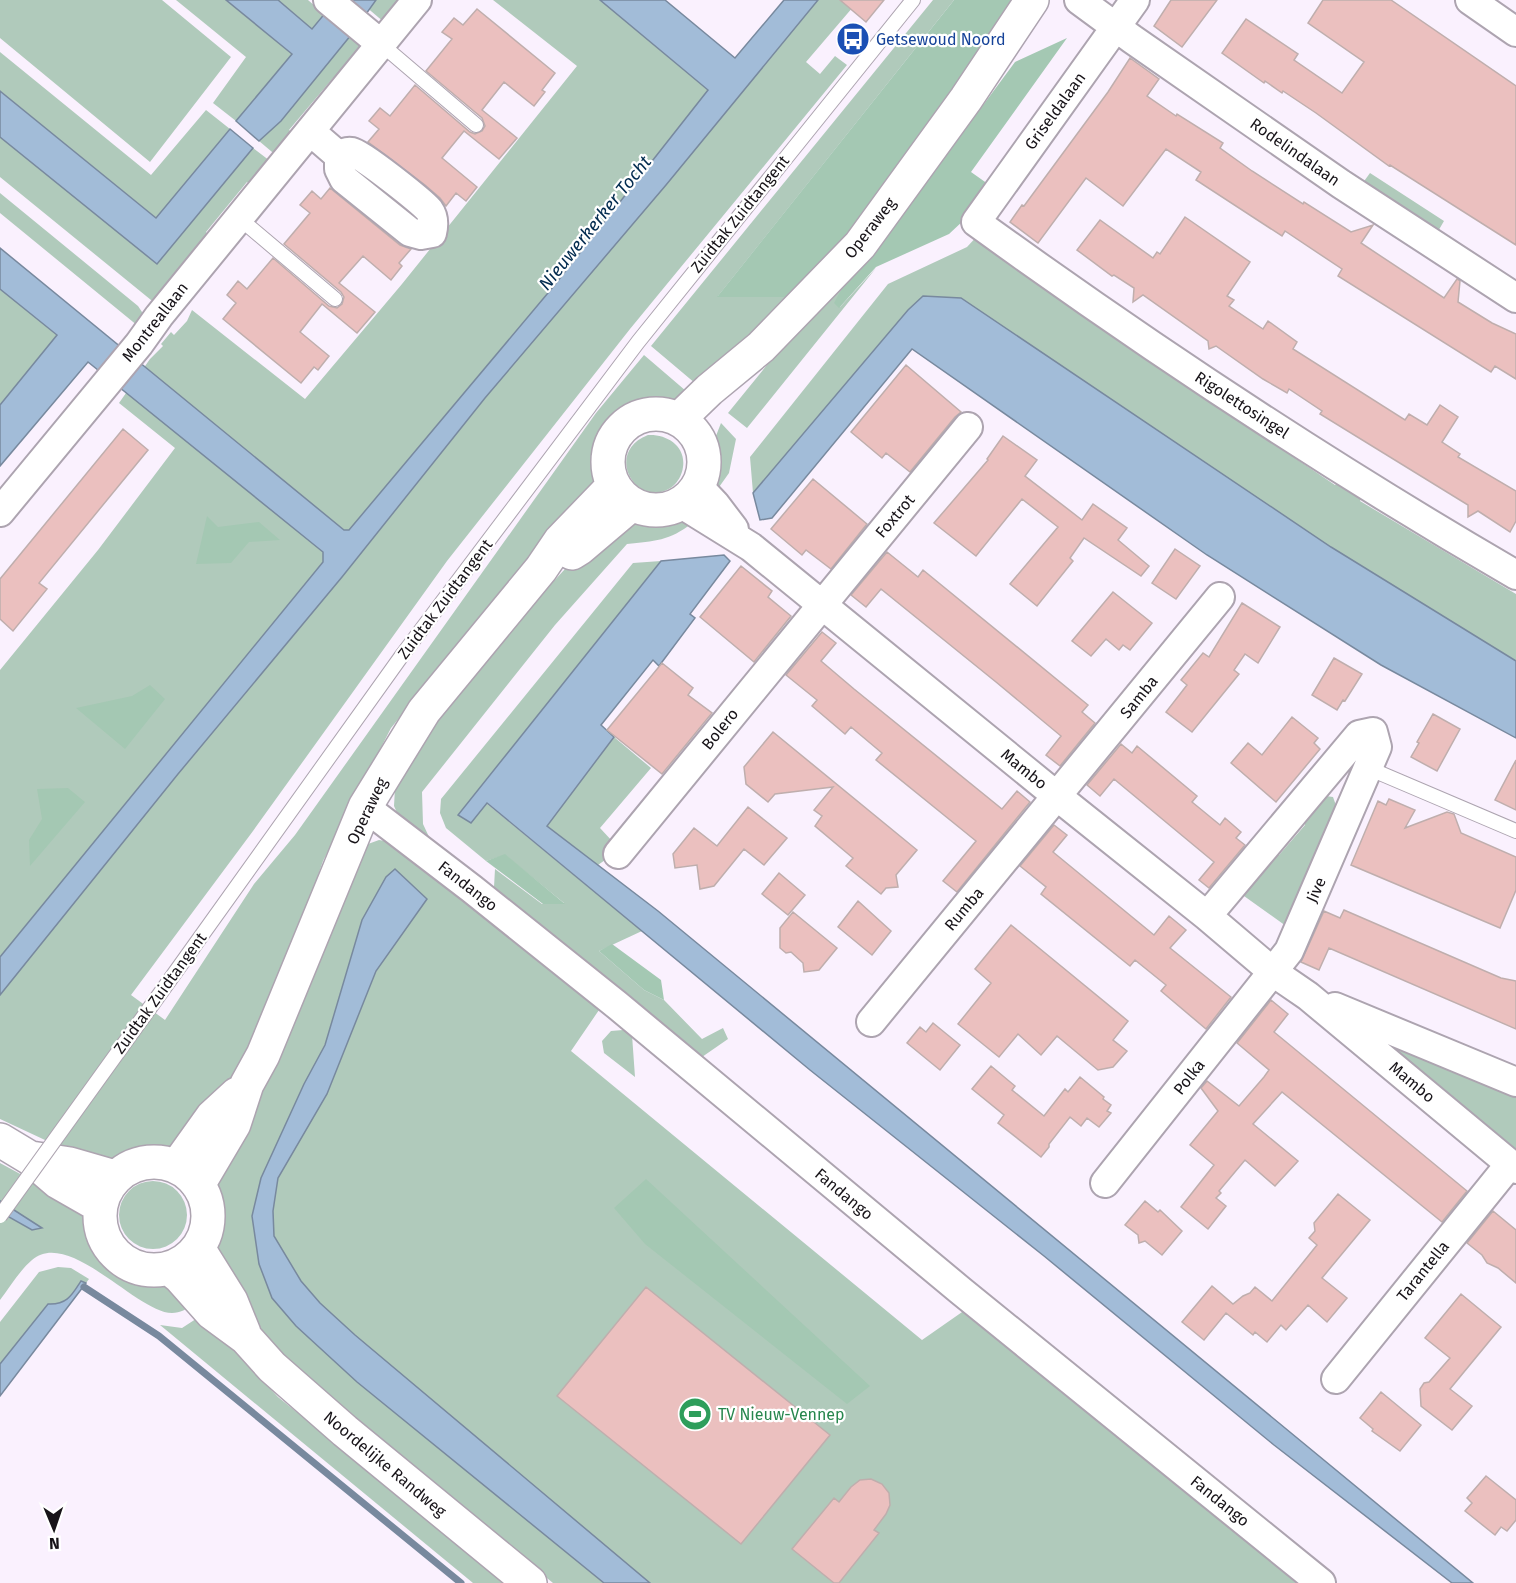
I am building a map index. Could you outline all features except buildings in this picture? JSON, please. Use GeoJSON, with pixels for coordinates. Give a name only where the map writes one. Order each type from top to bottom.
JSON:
{"type":"FeatureCollection","features":[{"type":"Feature","properties":{"kind":"main road","name":"Operaweg"},"geometry":{"type":"LineString","coordinates":[[689,429],[749,375],[761,347],[860,245],[966,99],[1032,0]]}},
{"type":"Feature","properties":{"kind":"main road","name":"Operaweg"},"geometry":{"type":"LineString","coordinates":[[966,99],[1014,50],[1054,0]]}},
{"type":"Feature","properties":{"kind":"main road"},"geometry":{"type":"LineString","coordinates":[[649,414],[664,414],[689,429],[703,450],[704,462],[703,475],[689,495],[664,510],[656,510],[623,495],[608,471],[608,455],[612,441],[621,428],[634,419],[649,414]]}},
{"type":"Feature","properties":{"kind":"main road","name":"Operaweg"},"geometry":{"type":"LineString","coordinates":[[188,1176],[234,1124],[247,1084],[263,1055],[365,807],[424,711],[541,569],[560,540],[623,495]]}},
{"type":"Feature","properties":{"kind":"main road"},"geometry":{"type":"LineString","coordinates":[[0,1140],[30,1158],[58,1182],[100,1206]]}},
{"type":"Feature","properties":{"kind":"main road"},"geometry":{"type":"LineString","coordinates":[[30,1158],[70,1164],[115,1177]]}},
{"type":"Feature","properties":{"kind":"main road"},"geometry":{"type":"LineString","coordinates":[[145,1162],[162,1162],[188,1176],[204,1192],[209,1211],[207,1231],[198,1248],[183,1262],[169,1268],[153,1270],[138,1268],[123,1261],[104,1237],[100,1222],[100,1206],[105,1191],[115,1177],[129,1167],[145,1162]]}},
{"type":"Feature","properties":{"kind":"main road","name":"Noordelijke Randweg"},"geometry":{"type":"LineString","coordinates":[[198,1248],[231,1301],[246,1338]]}},
{"type":"Feature","properties":{"kind":"main road","name":"Noordelijke Randweg"},"geometry":{"type":"LineString","coordinates":[[169,1268],[212,1313],[246,1338],[272,1367],[345,1431],[530,1583]]}},
{"type":"Feature","properties":{"kind":"street"},"geometry":{"type":"LineString","coordinates":[[328,0],[372,36]]}},
{"type":"Feature","properties":{"kind":"street","name":"Montreallaan"},"geometry":{"type":"LineString","coordinates":[[0,512],[140,344],[159,316],[309,131],[372,36],[417,0]]}},
{"type":"Feature","properties":{"kind":"street","name":"Rodelindalaan"},"geometry":{"type":"LineString","coordinates":[[1079,0],[1341,184],[1516,298]]}},
{"type":"Feature","properties":{"kind":"street","name":"Griseldalaan"},"geometry":{"type":"LineString","coordinates":[[976,222],[1135,0]]}},
{"type":"Feature","properties":{"kind":"street"},"geometry":{"type":"LineString","coordinates":[[1470,0],[1516,32]]}},
{"type":"Feature","properties":{"kind":"street"},"geometry":{"type":"LineString","coordinates":[[309,131],[339,156]]}},
{"type":"Feature","properties":{"kind":"street","name":"Rigolettosingel"},"geometry":{"type":"LineString","coordinates":[[976,222],[1242,406],[1427,523],[1516,574]]}},
{"type":"Feature","properties":{"kind":"street","name":"Foxtrot"},"geometry":{"type":"LineString","coordinates":[[822,604],[968,427]]}},
{"type":"Feature","properties":{"kind":"street","name":"Mambo"},"geometry":{"type":"LineString","coordinates":[[689,495],[1058,797],[1208,916],[1273,972],[1308,996],[1513,1166]]}},
{"type":"Feature","properties":{"kind":"street","name":"Samba"},"geometry":{"type":"LineString","coordinates":[[1058,797],[1220,597]]}},
{"type":"Feature","properties":{"kind":"street","name":"Bolero"},"geometry":{"type":"LineString","coordinates":[[618,854],[822,604]]}},
{"type":"Feature","properties":{"kind":"street","name":"Jive"},"geometry":{"type":"LineString","coordinates":[[1208,916],[1359,735],[1372,732],[1377,747],[1289,951],[1273,972]]}},
{"type":"Feature","properties":{"kind":"street"},"geometry":{"type":"LineString","coordinates":[[1320,783],[1352,804]]}},
{"type":"Feature","properties":{"kind":"street","name":"Rumba"},"geometry":{"type":"LineString","coordinates":[[871,1022],[1058,797]]}},
{"type":"Feature","properties":{"kind":"street","name":"Fandango"},"geometry":{"type":"LineString","coordinates":[[365,807],[617,1005],[952,1283],[1321,1583]]}},
{"type":"Feature","properties":{"kind":"street","name":"Polka"},"geometry":{"type":"LineString","coordinates":[[1105,1183],[1273,972]]}},
{"type":"Feature","properties":{"kind":"street","name":"Mambo"},"geometry":{"type":"LineString","coordinates":[[1308,996],[1516,1082]]}},
{"type":"Feature","properties":{"kind":"street","name":"Tarantella"},"geometry":{"type":"LineString","coordinates":[[1336,1379],[1513,1166]]}},
{"type":"Feature","properties":{"kind":"lane","name":"Zuidtak Zuidtangent"},"geometry":{"type":"LineString","coordinates":[[0,1216],[403,654],[638,342],[913,0]]}},
{"type":"Feature","properties":{"kind":"lane"},"geometry":{"type":"LineString","coordinates":[[372,36],[476,125]]}},
{"type":"Feature","properties":{"kind":"lane"},"geometry":{"type":"LineString","coordinates":[[239,218],[335,299]]}},
{"type":"Feature","properties":{"kind":"lane"},"geometry":{"type":"LineString","coordinates":[[1368,768],[1516,831]]}},
{"type":"Feature","properties":{"kind":"green space"},"geometry":{"type":"Polygon","coordinates":[[[0,0],[162,0],[231,57],[150,162],[0,38],[0,0]]]}},
{"type":"Feature","properties":{"kind":"green space"},"geometry":{"type":"Polygon","coordinates":[[[176,0],[226,0],[292,54],[236,121],[213,103],[246,57],[176,0]]]}},
{"type":"Feature","properties":{"kind":"green space"},"geometry":{"type":"Polygon","coordinates":[[[278,0],[308,0],[324,14],[312,29],[278,0]]]}},
{"type":"Feature","properties":{"kind":"green space"},"geometry":{"type":"Polygon","coordinates":[[[358,0],[404,0],[385,23],[358,0]]]}},
{"type":"Feature","properties":{"kind":"green space"},"geometry":{"type":"Polygon","coordinates":[[[493,0],[600,0],[709,90],[553,287],[349,530],[0,957],[0,670],[98,550],[175,448],[119,403],[150,359],[163,346],[161,344],[171,332],[174,335],[187,321],[192,310],[305,399],[402,284],[577,66],[493,0]]]}},
{"type":"Feature","properties":{"kind":"green space"},"geometry":{"type":"Polygon","coordinates":[[[818,0],[859,0],[806,62],[820,74],[835,56],[847,65],[630,329],[447,561],[253,831],[131,995],[165,1020],[254,884],[295,835],[596,413],[644,355],[693,397],[672,405],[636,406],[614,416],[599,437],[594,464],[596,477],[584,503],[528,560],[391,728],[323,861],[271,1010],[222,1094],[188,1133],[166,1149],[112,1164],[90,1161],[0,1119],[0,995],[178,774],[342,577],[485,398],[818,0]]]}},
{"type":"Feature","properties":{"kind":"green space"},"geometry":{"type":"Polygon","coordinates":[[[933,0],[954,0],[718,296],[790,297],[702,389],[651,346],[933,0]]]}},
{"type":"Feature","properties":{"kind":"green space"},"geometry":{"type":"Polygon","coordinates":[[[954,0],[1016,0],[857,226],[790,297],[717,297],[954,0]]]}},
{"type":"Feature","properties":{"kind":"green space"},"geometry":{"type":"Polygon","coordinates":[[[351,35],[362,43],[357,63],[339,83],[333,78],[289,130],[295,135],[278,157],[259,141],[281,121],[351,35]]]}},
{"type":"Feature","properties":{"kind":"green space"},"geometry":{"type":"Polygon","coordinates":[[[1067,38],[971,172],[988,184],[964,220],[949,234],[876,267],[839,308],[834,303],[846,281],[873,254],[1015,62],[1067,38]]]}},
{"type":"Feature","properties":{"kind":"green space"},"geometry":{"type":"Polygon","coordinates":[[[0,52],[151,175],[206,110],[230,129],[156,218],[0,91],[0,52]]]}},
{"type":"Feature","properties":{"kind":"green space"},"geometry":{"type":"Polygon","coordinates":[[[0,137],[157,264],[253,148],[274,164],[254,186],[247,182],[206,232],[211,240],[159,301],[151,300],[0,177],[0,137]]]}},
{"type":"Feature","properties":{"kind":"green space"},"geometry":{"type":"Polygon","coordinates":[[[1370,173],[1444,221],[1437,233],[1362,184],[1370,173]]]}},
{"type":"Feature","properties":{"kind":"green space"},"geometry":{"type":"Polygon","coordinates":[[[0,193],[138,306],[144,315],[138,326],[0,213],[0,193]]]}},
{"type":"Feature","properties":{"kind":"green space"},"geometry":{"type":"Polygon","coordinates":[[[980,233],[1056,287],[1051,294],[1335,485],[1340,480],[1362,496],[1360,501],[1516,594],[1516,661],[1331,547],[908,310],[753,493],[750,457],[888,284],[967,247],[980,233]]]}},
{"type":"Feature","properties":{"kind":"green space"},"geometry":{"type":"Polygon","coordinates":[[[876,268],[747,428],[728,413],[784,344],[846,281],[840,307],[876,268]]]}},
{"type":"Feature","properties":{"kind":"green space"},"geometry":{"type":"Polygon","coordinates":[[[0,289],[57,335],[0,405],[0,289]]]}},
{"type":"Feature","properties":{"kind":"green space"},"geometry":{"type":"Polygon","coordinates":[[[721,423],[736,439],[729,473],[717,490],[714,441],[721,423]]]}},
{"type":"Feature","properties":{"kind":"green space"},"geometry":{"type":"Polygon","coordinates":[[[648,435],[662,437],[674,443],[683,460],[678,481],[672,487],[659,492],[647,492],[637,486],[626,466],[628,454],[634,443],[648,435]]]}},
{"type":"Feature","properties":{"kind":"green space"},"geometry":{"type":"Polygon","coordinates":[[[207,516],[218,527],[259,522],[280,540],[249,542],[231,563],[196,564],[207,516]]]}},
{"type":"Feature","properties":{"kind":"green space"},"geometry":{"type":"Polygon","coordinates":[[[648,521],[692,523],[669,537],[627,544],[555,625],[422,792],[423,824],[430,839],[399,817],[394,806],[395,788],[422,737],[486,655],[565,569],[632,523],[648,521]]]}},
{"type":"Feature","properties":{"kind":"green space"},"geometry":{"type":"Polygon","coordinates":[[[661,561],[458,815],[486,803],[642,931],[599,951],[644,990],[664,1000],[702,1039],[723,1028],[728,1039],[702,1057],[494,887],[495,869],[542,904],[564,903],[505,855],[486,861],[446,828],[440,813],[441,799],[633,563],[661,561]]]}},
{"type":"Feature","properties":{"kind":"green space"},"geometry":{"type":"Polygon","coordinates":[[[150,685],[165,699],[125,749],[76,708],[132,696],[150,685]]]}},
{"type":"Feature","properties":{"kind":"green space"},"geometry":{"type":"Polygon","coordinates":[[[614,737],[651,768],[600,828],[613,842],[622,864],[617,869],[605,860],[598,865],[547,826],[614,737]]]}},
{"type":"Feature","properties":{"kind":"green space"},"geometry":{"type":"Polygon","coordinates":[[[68,788],[85,802],[30,866],[29,840],[42,819],[37,789],[68,788]]]}},
{"type":"Feature","properties":{"kind":"green space"},"geometry":{"type":"Polygon","coordinates":[[[1326,796],[1333,797],[1338,811],[1286,926],[1237,891],[1272,850],[1279,855],[1305,825],[1304,813],[1326,796]]]}},
{"type":"Feature","properties":{"kind":"green space"},"geometry":{"type":"Polygon","coordinates":[[[379,840],[391,842],[599,1010],[571,1051],[922,1340],[965,1310],[1299,1583],[553,1583],[291,1368],[214,1267],[213,1246],[220,1219],[216,1191],[219,1164],[358,852],[368,844],[379,840]]]}},
{"type":"Feature","properties":{"kind":"green space"},"geometry":{"type":"Polygon","coordinates":[[[505,854],[565,904],[543,904],[486,861],[505,854]]]}},
{"type":"Feature","properties":{"kind":"green space"},"geometry":{"type":"Polygon","coordinates":[[[612,944],[661,980],[664,1000],[644,990],[599,951],[612,944]]]}},
{"type":"Feature","properties":{"kind":"green space"},"geometry":{"type":"Polygon","coordinates":[[[1357,1022],[1516,1089],[1516,1155],[1357,1022]]]}},
{"type":"Feature","properties":{"kind":"green space"},"geometry":{"type":"Polygon","coordinates":[[[623,1030],[632,1035],[635,1077],[604,1053],[602,1041],[611,1031],[623,1030]]]}},
{"type":"Feature","properties":{"kind":"green space"},"geometry":{"type":"Polygon","coordinates":[[[0,1163],[70,1201],[88,1218],[93,1239],[103,1257],[110,1264],[128,1275],[160,1281],[193,1304],[175,1313],[157,1309],[83,1263],[65,1255],[47,1253],[28,1264],[0,1300],[0,1212],[41,1228],[0,1201],[0,1163]]]}},
{"type":"Feature","properties":{"kind":"green space"},"geometry":{"type":"Polygon","coordinates":[[[646,1179],[870,1386],[847,1404],[645,1244],[614,1208],[646,1179]]]}},
{"type":"Feature","properties":{"kind":"green space"},"geometry":{"type":"Polygon","coordinates":[[[153,1181],[166,1184],[177,1191],[184,1202],[187,1215],[184,1228],[177,1239],[166,1246],[153,1249],[140,1246],[129,1239],[122,1228],[119,1215],[122,1202],[129,1191],[140,1184],[153,1181]]]}},
{"type":"Feature","properties":{"kind":"green space"},"geometry":{"type":"Polygon","coordinates":[[[58,1267],[71,1268],[89,1279],[86,1283],[81,1281],[72,1295],[64,1301],[48,1304],[0,1364],[0,1322],[39,1272],[58,1267]]]}},
{"type":"Feature","properties":{"kind":"green space"},"geometry":{"type":"Polygon","coordinates":[[[202,1315],[278,1397],[508,1583],[473,1583],[160,1325],[182,1328],[202,1315]]]}},
{"type":"Feature","properties":{"kind":"water"},"geometry":{"type":"Polygon","coordinates":[[[226,0],[278,0],[312,29],[336,0],[376,0],[351,35],[281,121],[259,141],[236,121],[292,54],[226,0]]]}},
{"type":"Feature","properties":{"kind":"water"},"geometry":{"type":"Polygon","coordinates":[[[600,0],[665,0],[735,58],[784,0],[818,0],[666,185],[485,398],[342,577],[178,774],[0,995],[0,957],[323,562],[323,552],[88,362],[0,466],[0,405],[57,335],[0,289],[0,248],[344,530],[349,530],[553,287],[708,90],[600,0]]]}},
{"type":"Feature","properties":{"kind":"water"},"geometry":{"type":"Polygon","coordinates":[[[0,91],[156,218],[230,129],[253,148],[157,264],[0,137],[0,91]]]}},
{"type":"Feature","properties":{"kind":"water"},"geometry":{"type":"Polygon","coordinates":[[[923,296],[961,298],[1331,547],[1516,661],[1516,738],[1381,665],[1207,555],[912,349],[772,518],[760,520],[753,493],[908,310],[923,296]]]}},
{"type":"Feature","properties":{"kind":"water"},"geometry":{"type":"Polygon","coordinates":[[[724,555],[730,561],[690,614],[695,618],[659,666],[653,660],[601,725],[614,737],[547,826],[658,911],[1473,1583],[1452,1583],[1274,1445],[1044,1256],[810,1070],[487,803],[471,823],[458,815],[661,561],[724,555]]]}},
{"type":"Feature","properties":{"kind":"water"},"geometry":{"type":"Polygon","coordinates":[[[395,869],[427,899],[376,971],[327,1094],[278,1178],[273,1211],[274,1236],[301,1281],[320,1303],[650,1583],[604,1583],[357,1382],[296,1326],[272,1298],[259,1264],[252,1216],[261,1178],[304,1084],[325,1045],[362,920],[386,877],[395,869]]]}},
{"type":"Feature","properties":{"kind":"water"},"geometry":{"type":"Polygon","coordinates":[[[0,1201],[42,1228],[32,1230],[0,1212],[0,1201]]]}},
{"type":"Feature","properties":{"kind":"water"},"geometry":{"type":"Polygon","coordinates":[[[81,1281],[86,1283],[0,1396],[0,1364],[48,1304],[64,1301],[72,1295],[81,1281]]]}},
{"type":"Feature","properties":{"kind":"waterway"},"geometry":{"type":"LineString","coordinates":[[84,1287],[159,1336],[461,1583]]}},
{"type":"Feature","properties":{"kind":"place","name":"Getsewoud Noord"},"geometry":{"type":"Point","coordinates":[853,39]}},
{"type":"Feature","properties":{"kind":"place","name":"TV Nieuw-Vennep"},"geometry":{"type":"Point","coordinates":[695,1414]}},
{"type":"Feature","properties":{"kind":"water label","name":"Nieuwerkerker Tocht"},"geometry":{"type":"Point","coordinates":[595,223]}}]}
